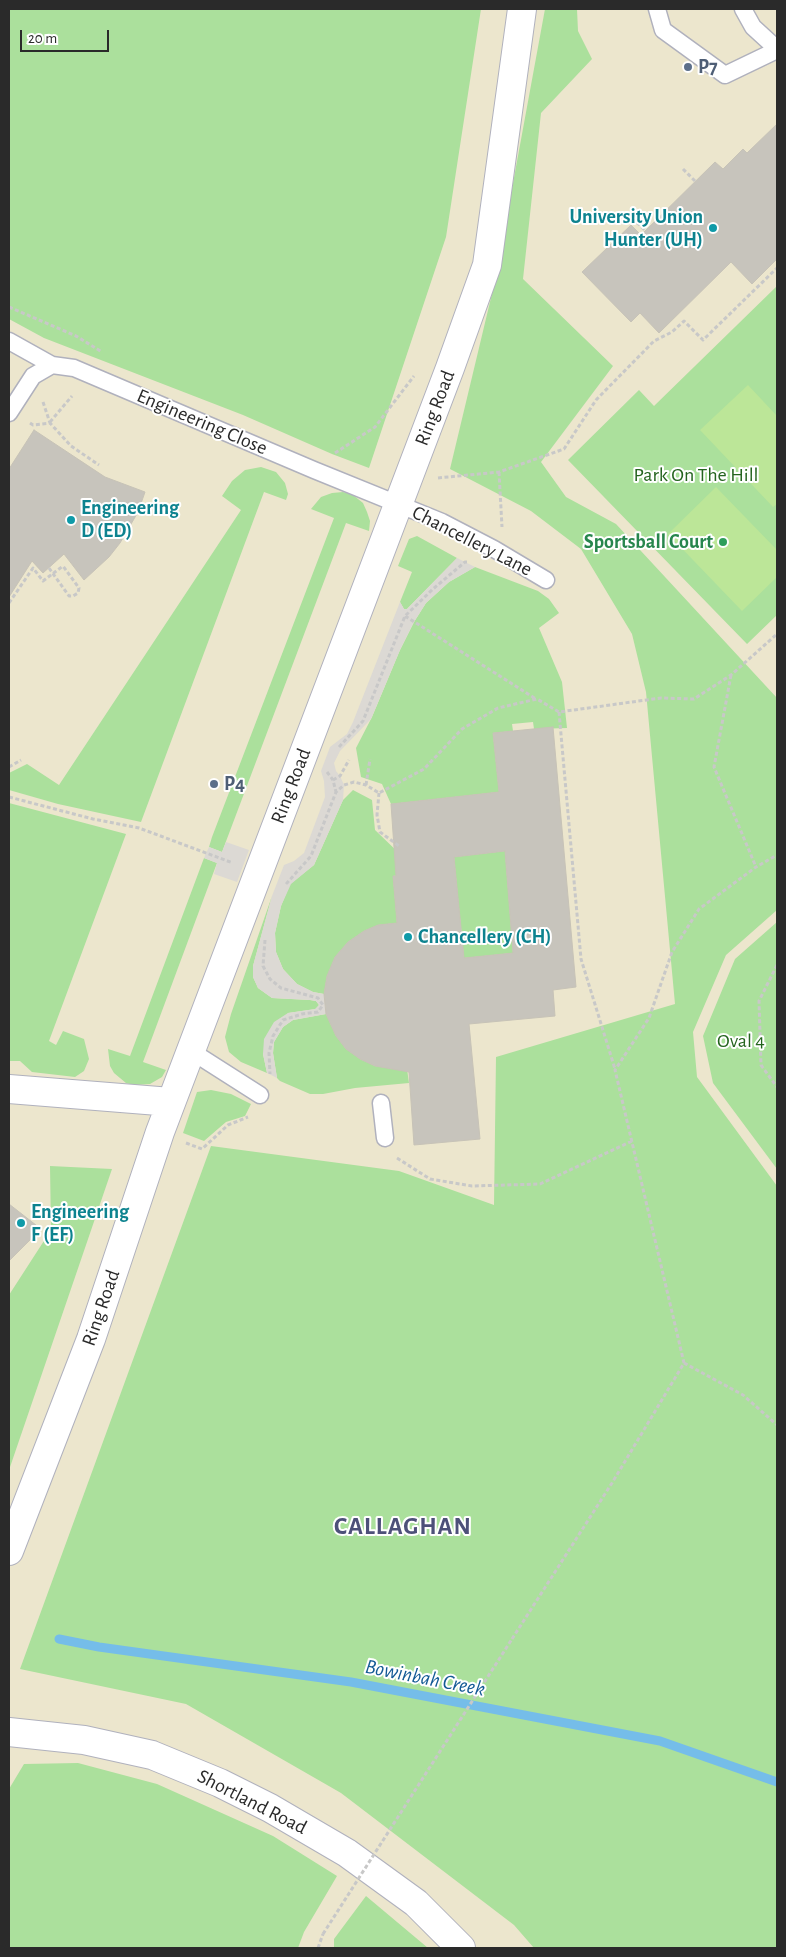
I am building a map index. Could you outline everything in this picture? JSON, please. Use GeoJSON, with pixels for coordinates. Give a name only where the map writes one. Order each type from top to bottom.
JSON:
{"type":"FeatureCollection","features":[{"type":"Feature","properties":{"kind":"street","name":"Ring Road"},"geometry":{"type":"LineString","coordinates":[[9,1551],[91,1339],[171,1102],[487,266],[522,9]]}},
{"type":"Feature","properties":{"kind":"street"},"geometry":{"type":"LineString","coordinates":[[9,1089],[171,1102]]}},
{"type":"Feature","properties":{"kind":"street","name":"Shortland Road"},"geometry":{"type":"LineString","coordinates":[[9,1732],[84,1740],[152,1755],[220,1783],[270,1808],[347,1853],[416,1903],[461,1948]]}},
{"type":"Feature","properties":{"kind":"lane"},"geometry":{"type":"LineString","coordinates":[[657,9],[663,30],[725,75],[777,49],[753,27],[743,9]]}},
{"type":"Feature","properties":{"kind":"lane","name":"Engineering Close"},"geometry":{"type":"LineString","coordinates":[[9,341],[52,365],[74,368],[397,504]]}},
{"type":"Feature","properties":{"kind":"lane"},"geometry":{"type":"LineString","coordinates":[[9,413],[34,376],[52,365]]}},
{"type":"Feature","properties":{"kind":"lane","name":"Chancellery Lane"},"geometry":{"type":"LineString","coordinates":[[397,504],[450,526],[494,549],[546,580]]}},
{"type":"Feature","properties":{"kind":"lane"},"geometry":{"type":"LineString","coordinates":[[191,1051],[260,1094]]}},
{"type":"Feature","properties":{"kind":"lane"},"geometry":{"type":"LineString","coordinates":[[381,1103],[385,1138]]}},
{"type":"Feature","properties":{"kind":"path"},"geometry":{"type":"LineString","coordinates":[[683,168],[695,181]]}},
{"type":"Feature","properties":{"kind":"path"},"geometry":{"type":"LineString","coordinates":[[632,218],[645,230]]}},
{"type":"Feature","properties":{"kind":"path"},"geometry":{"type":"LineString","coordinates":[[430,479],[498,472],[564,449],[596,400],[654,340],[672,332],[684,320],[703,340],[777,268]]}},
{"type":"Feature","properties":{"kind":"path"},"geometry":{"type":"LineString","coordinates":[[9,307],[76,336],[109,357]]}},
{"type":"Feature","properties":{"kind":"path"},"geometry":{"type":"LineString","coordinates":[[332,454],[375,427],[419,372],[416,382]]}},
{"type":"Feature","properties":{"kind":"path"},"geometry":{"type":"LineString","coordinates":[[41,396],[50,423],[71,446],[99,465]]}},
{"type":"Feature","properties":{"kind":"path"},"geometry":{"type":"LineString","coordinates":[[27,421],[33,425],[50,423],[72,396]]}},
{"type":"Feature","properties":{"kind":"path"},"geometry":{"type":"LineString","coordinates":[[498,472],[502,531]]}},
{"type":"Feature","properties":{"kind":"path"},"geometry":{"type":"LineString","coordinates":[[335,751],[363,721],[405,616],[465,562],[471,562]]}},
{"type":"Feature","properties":{"kind":"path"},"geometry":{"type":"LineString","coordinates":[[9,603],[32,568],[42,581],[62,566],[78,588],[78,593],[69,596],[49,568]]}},
{"type":"Feature","properties":{"kind":"path"},"geometry":{"type":"LineString","coordinates":[[405,616],[559,712],[661,698],[694,699],[731,675],[777,634]]}},
{"type":"Feature","properties":{"kind":"path"},"geometry":{"type":"LineString","coordinates":[[731,675],[714,767],[756,867]]}},
{"type":"Feature","properties":{"kind":"path"},"geometry":{"type":"LineString","coordinates":[[379,793],[424,770],[462,729],[498,708],[537,699]]}},
{"type":"Feature","properties":{"kind":"path"},"geometry":{"type":"LineString","coordinates":[[318,1948],[323,1934],[612,1483],[684,1363],[615,1070],[581,959],[559,712]]}},
{"type":"Feature","properties":{"kind":"path"},"geometry":{"type":"LineString","coordinates":[[366,785],[370,759]]}},
{"type":"Feature","properties":{"kind":"path"},"geometry":{"type":"LineString","coordinates":[[9,767],[21,760]]}},
{"type":"Feature","properties":{"kind":"path"},"geometry":{"type":"LineString","coordinates":[[333,780],[340,776],[349,760]]}},
{"type":"Feature","properties":{"kind":"path"},"geometry":{"type":"LineString","coordinates":[[328,766],[327,772],[333,780],[336,792]]}},
{"type":"Feature","properties":{"kind":"path"},"geometry":{"type":"LineString","coordinates":[[284,891],[287,883],[311,856],[336,792],[344,785],[354,782],[366,785],[379,793]]}},
{"type":"Feature","properties":{"kind":"path"},"geometry":{"type":"LineString","coordinates":[[379,793],[377,815],[380,832],[399,846]]}},
{"type":"Feature","properties":{"kind":"path"},"geometry":{"type":"LineString","coordinates":[[9,796],[93,819],[139,828],[234,863]]}},
{"type":"Feature","properties":{"kind":"path"},"geometry":{"type":"LineString","coordinates":[[615,1070],[649,1018],[672,952],[699,910],[756,867],[777,855]]}},
{"type":"Feature","properties":{"kind":"path"},"geometry":{"type":"LineString","coordinates":[[279,879],[287,883]]}},
{"type":"Feature","properties":{"kind":"path"},"geometry":{"type":"LineString","coordinates":[[266,932],[263,966],[270,979],[281,988],[318,998],[323,1005],[318,1012],[302,1014],[284,1020],[273,1036],[269,1053],[270,1075]]}},
{"type":"Feature","properties":{"kind":"path"},"geometry":{"type":"LineString","coordinates":[[777,965],[759,1001],[761,1065],[777,1087]]}},
{"type":"Feature","properties":{"kind":"path"},"geometry":{"type":"LineString","coordinates":[[183,1142],[202,1149],[228,1125],[248,1117]]}},
{"type":"Feature","properties":{"kind":"path"},"geometry":{"type":"LineString","coordinates":[[385,1138],[397,1160],[430,1178],[472,1186],[540,1184],[632,1140]]}},
{"type":"Feature","properties":{"kind":"path"},"geometry":{"type":"LineString","coordinates":[[684,1363],[743,1396],[777,1425]]}},
{"type":"Feature","properties":{"kind":"shaded area"},"geometry":{"type":"Polygon","coordinates":[[[9,9],[777,9],[777,1948],[9,1948],[9,9]]]}},
{"type":"Feature","properties":{"kind":"shaded area"},"geometry":{"type":"Polygon","coordinates":[[[457,558],[475,567],[449,582],[426,603],[400,650],[371,719],[340,751],[334,763],[344,785],[343,800],[314,865],[291,884],[281,906],[275,933],[276,952],[283,969],[297,984],[313,992],[324,994],[326,1014],[293,1020],[283,1027],[274,1042],[273,1053],[277,1078],[267,1073],[263,1054],[264,1039],[274,1022],[288,1013],[315,1009],[319,1005],[316,1001],[310,1000],[272,998],[258,988],[253,977],[253,966],[272,896],[284,865],[294,861],[304,853],[325,797],[321,771],[330,747],[347,734],[353,722],[400,602],[404,609],[407,609],[457,558]]]}},
{"type":"Feature","properties":{"kind":"shaded area"},"geometry":{"type":"Polygon","coordinates":[[[226,842],[249,850],[237,882],[214,874],[217,863],[204,858],[209,847],[222,852],[226,842]]]}},
{"type":"Feature","properties":{"kind":"green space"},"geometry":{"type":"Polygon","coordinates":[[[9,9],[481,9],[446,237],[369,468],[243,415],[44,338],[9,319],[9,9]]]}},
{"type":"Feature","properties":{"kind":"green space"},"geometry":{"type":"Polygon","coordinates":[[[545,9],[577,9],[578,31],[592,59],[541,113],[523,279],[613,366],[541,462],[566,497],[616,524],[777,698],[777,910],[726,955],[693,1032],[697,1077],[777,1186],[777,1948],[534,1948],[514,1925],[341,1793],[186,1704],[20,1669],[211,1146],[399,1171],[494,1205],[496,1057],[675,1004],[646,692],[632,634],[581,549],[531,511],[450,469],[495,281],[545,9]]]}},
{"type":"Feature","properties":{"kind":"green space","name":"Park On The Hill"},"geometry":{"type":"Polygon","coordinates":[[[777,286],[777,615],[747,644],[568,460],[639,390],[654,406],[777,286]]]}},
{"type":"Feature","properties":{"kind":"green space"},"geometry":{"type":"Polygon","coordinates":[[[748,385],[777,416],[777,504],[773,507],[700,430],[748,385]]]}},
{"type":"Feature","properties":{"kind":"green space"},"geometry":{"type":"Polygon","coordinates":[[[261,467],[276,472],[285,483],[288,494],[286,500],[264,492],[141,822],[58,804],[9,790],[9,773],[27,764],[59,785],[241,510],[222,496],[232,481],[245,470],[261,467]]]}},
{"type":"Feature","properties":{"kind":"green space","name":"Sportsball Court"},"geometry":{"type":"Polygon","coordinates":[[[716,487],[777,550],[777,577],[742,611],[668,534],[716,487]]]}},
{"type":"Feature","properties":{"kind":"green space"},"geometry":{"type":"Polygon","coordinates":[[[343,492],[353,495],[363,503],[370,521],[369,531],[346,523],[222,852],[209,847],[212,837],[334,518],[311,509],[321,497],[343,492]]]}},
{"type":"Feature","properties":{"kind":"green space"},"geometry":{"type":"Polygon","coordinates":[[[417,536],[457,558],[407,609],[404,609],[400,602],[412,572],[398,566],[409,539],[417,536]]]}},
{"type":"Feature","properties":{"kind":"green space"},"geometry":{"type":"Polygon","coordinates":[[[475,567],[538,591],[549,599],[559,613],[539,628],[562,682],[567,728],[534,729],[533,722],[512,724],[513,731],[493,733],[499,792],[391,804],[382,784],[361,777],[356,748],[372,717],[400,650],[426,603],[449,582],[475,567]]]}},
{"type":"Feature","properties":{"kind":"green space"},"geometry":{"type":"Polygon","coordinates":[[[353,790],[372,800],[375,830],[403,857],[403,875],[393,876],[397,923],[378,925],[364,931],[348,942],[335,957],[327,976],[324,994],[313,992],[297,984],[283,969],[276,952],[275,933],[281,906],[290,884],[314,865],[343,800],[353,790]]]}},
{"type":"Feature","properties":{"kind":"green space"},"geometry":{"type":"Polygon","coordinates":[[[9,803],[126,834],[49,1041],[56,1045],[63,1031],[84,1039],[89,1059],[84,1071],[75,1077],[32,1072],[20,1061],[9,1061],[9,803]]]}},
{"type":"Feature","properties":{"kind":"green space"},"geometry":{"type":"Polygon","coordinates":[[[505,851],[513,953],[464,958],[454,857],[505,851]]]}},
{"type":"Feature","properties":{"kind":"green space"},"geometry":{"type":"Polygon","coordinates":[[[204,858],[217,863],[143,1062],[166,1070],[162,1077],[150,1084],[134,1085],[126,1083],[114,1073],[110,1066],[108,1049],[130,1056],[204,858]]]}},
{"type":"Feature","properties":{"kind":"green space"},"geometry":{"type":"Polygon","coordinates":[[[272,896],[253,966],[253,977],[258,988],[272,998],[310,1000],[316,1001],[319,1005],[316,1009],[288,1013],[263,1054],[267,1073],[241,1062],[229,1052],[225,1037],[231,1014],[272,896]]]}},
{"type":"Feature","properties":{"kind":"green space","name":"Oval 4"},"geometry":{"type":"Polygon","coordinates":[[[777,922],[777,1169],[713,1083],[703,1036],[735,959],[777,922]]]}},
{"type":"Feature","properties":{"kind":"green space"},"geometry":{"type":"Polygon","coordinates":[[[326,1014],[336,1036],[346,1049],[360,1059],[375,1066],[407,1069],[409,1083],[310,1094],[280,1081],[277,1078],[273,1053],[274,1042],[283,1027],[293,1020],[326,1014]]]}},
{"type":"Feature","properties":{"kind":"green space"},"geometry":{"type":"Polygon","coordinates":[[[211,1090],[231,1094],[251,1104],[245,1116],[226,1122],[204,1141],[183,1133],[197,1092],[211,1090]]]}},
{"type":"Feature","properties":{"kind":"green space"},"geometry":{"type":"Polygon","coordinates":[[[50,1166],[112,1169],[9,1470],[9,1295],[51,1230],[50,1166]]]}},
{"type":"Feature","properties":{"kind":"green space"},"geometry":{"type":"Polygon","coordinates":[[[78,1763],[157,1784],[273,1836],[337,1876],[304,1932],[298,1948],[9,1948],[9,1789],[24,1764],[78,1763]]]}},
{"type":"Feature","properties":{"kind":"green space"},"geometry":{"type":"Polygon","coordinates":[[[366,1896],[428,1948],[334,1948],[334,1939],[366,1896]]]}},
{"type":"Feature","properties":{"kind":"building","name":"University Union Hunter (UH)"},"geometry":{"type":"Polygon","coordinates":[[[777,124],[777,259],[752,284],[731,262],[659,333],[640,313],[631,322],[582,272],[631,225],[641,235],[715,162],[723,169],[743,149],[747,153],[777,124]]]}},
{"type":"Feature","properties":{"kind":"building","name":"Engineering D (ED)"},"geometry":{"type":"Polygon","coordinates":[[[34,430],[105,477],[145,492],[138,512],[120,543],[109,557],[84,580],[64,554],[43,573],[32,561],[9,597],[9,469],[34,430]]]}},
{"type":"Feature","properties":{"kind":"building","name":"Chancellery (CH)"},"geometry":{"type":"Polygon","coordinates":[[[553,727],[576,987],[553,990],[555,1016],[469,1024],[480,1139],[414,1145],[409,1072],[375,1066],[360,1059],[346,1049],[336,1036],[326,1014],[324,994],[327,976],[335,957],[348,942],[364,931],[378,925],[397,923],[393,876],[396,876],[391,804],[499,792],[493,733],[553,727]],[[505,851],[454,857],[464,958],[513,953],[505,851]]]}},
{"type":"Feature","properties":{"kind":"building","name":"Engineering F (EF)"},"geometry":{"type":"Polygon","coordinates":[[[9,1204],[41,1229],[9,1261],[9,1204]]]}},
{"type":"Feature","properties":{"kind":"waterway","name":"Bowinbah Creek"},"geometry":{"type":"LineString","coordinates":[[59,1639],[99,1647],[351,1682],[660,1741],[777,1782]]}},
{"type":"Feature","properties":{"kind":"place","name":"P7"},"geometry":{"type":"Point","coordinates":[688,67]}},
{"type":"Feature","properties":{"kind":"place","name":"University Union Hunter (UH)"},"geometry":{"type":"Point","coordinates":[713,228]}},
{"type":"Feature","properties":{"kind":"place","name":"Engineering D (ED)"},"geometry":{"type":"Point","coordinates":[71,520]}},
{"type":"Feature","properties":{"kind":"place","name":"Sportsball Court"},"geometry":{"type":"Point","coordinates":[723,542]}},
{"type":"Feature","properties":{"kind":"place","name":"P4"},"geometry":{"type":"Point","coordinates":[214,784]}},
{"type":"Feature","properties":{"kind":"place","name":"Chancellery (CH)"},"geometry":{"type":"Point","coordinates":[408,937]}},
{"type":"Feature","properties":{"kind":"place","name":"Engineering F (EF)"},"geometry":{"type":"Point","coordinates":[21,1223]}},
{"type":"Feature","properties":{"kind":"district","name":"CALLAGHAN"},"geometry":{"type":"Point","coordinates":[403,1526]}}]}
